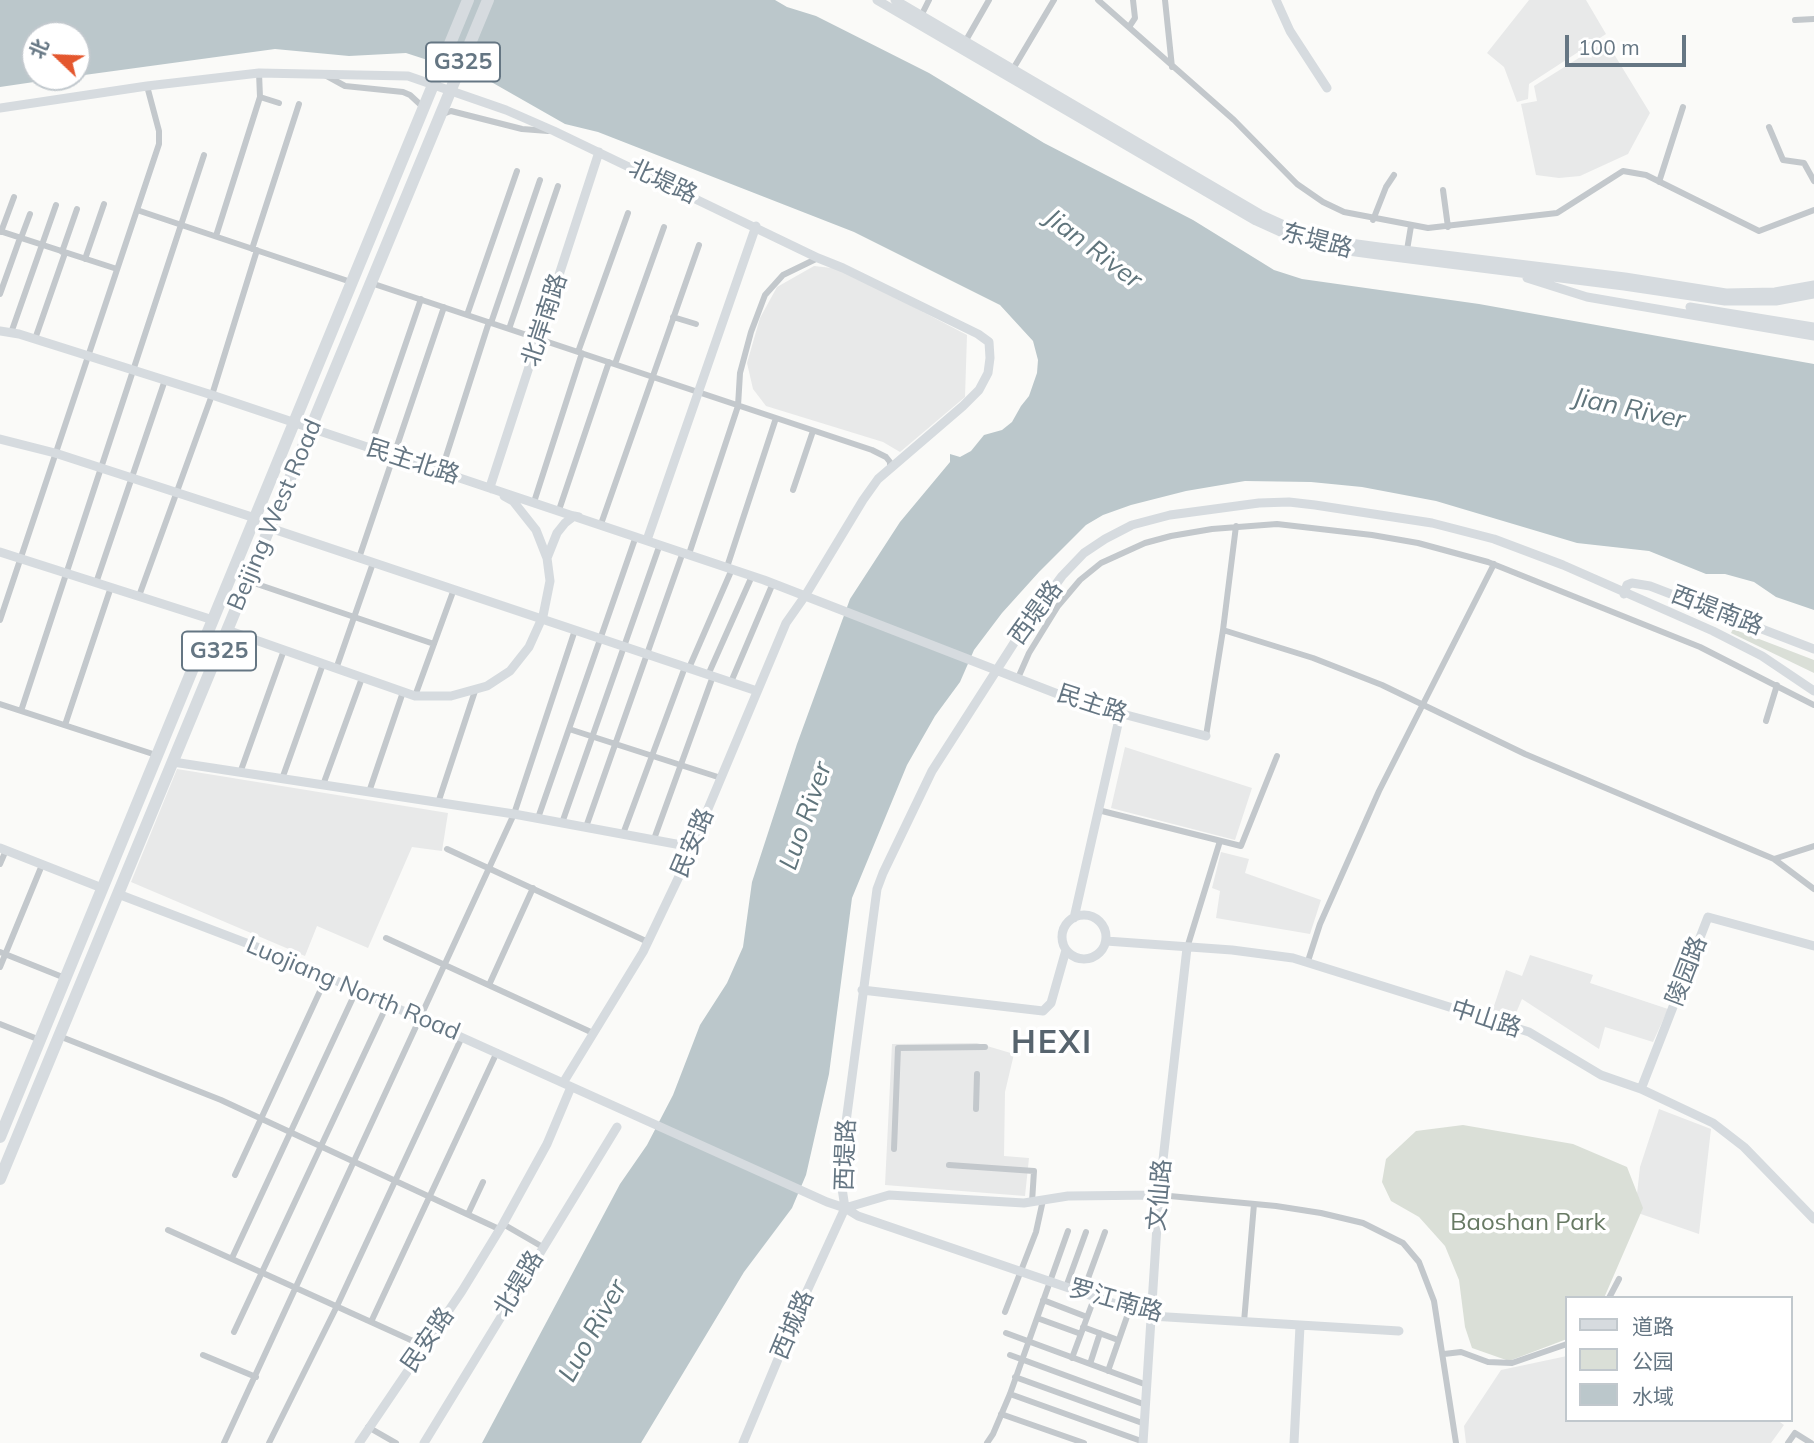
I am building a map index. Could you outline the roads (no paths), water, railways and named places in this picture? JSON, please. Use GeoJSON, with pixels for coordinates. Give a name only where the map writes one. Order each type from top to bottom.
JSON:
{"type":"FeatureCollection","features":[{"type":"Feature","properties":{"kind":"highway","name":"G325"},"geometry":{"type":"LineString","coordinates":[[421,112],[468,0]]}},
{"type":"Feature","properties":{"kind":"highway","name":"G325"},"geometry":{"type":"LineString","coordinates":[[439,119],[488,0]]}},
{"type":"Feature","properties":{"kind":"highway","name":"Beijing West Road"},"geometry":{"type":"LineString","coordinates":[[0,1137],[421,112]]}},
{"type":"Feature","properties":{"kind":"highway","name":"Beijing West Road"},"geometry":{"type":"LineString","coordinates":[[0,1179],[439,119]]}},
{"type":"Feature","properties":{"kind":"street","name":"东堤路"},"geometry":{"type":"LineString","coordinates":[[877,0],[1286,236],[1326,248],[1683,290],[1744,294],[1814,285]]}},
{"type":"Feature","properties":{"kind":"street","name":"东堤路"},"geometry":{"type":"LineString","coordinates":[[895,0],[1275,221],[1302,233],[1328,240],[1683,290],[1725,301],[1765,301],[1814,294]]}},
{"type":"Feature","properties":{"kind":"street"},"geometry":{"type":"LineString","coordinates":[[921,16],[929,0]]}},
{"type":"Feature","properties":{"kind":"street"},"geometry":{"type":"LineString","coordinates":[[965,42],[989,0]]}},
{"type":"Feature","properties":{"kind":"street"},"geometry":{"type":"LineString","coordinates":[[1013,69],[1054,0]]}},
{"type":"Feature","properties":{"kind":"street"},"geometry":{"type":"LineString","coordinates":[[1098,0],[1234,120],[1283,172],[1313,196],[1345,212],[1411,226],[1448,227],[1557,214],[1623,171],[1646,175],[1760,231],[1814,210]]}},
{"type":"Feature","properties":{"kind":"street"},"geometry":{"type":"LineString","coordinates":[[1129,27],[1135,18],[1133,0]]}},
{"type":"Feature","properties":{"kind":"street"},"geometry":{"type":"LineString","coordinates":[[1165,0],[1172,67]]}},
{"type":"Feature","properties":{"kind":"street"},"geometry":{"type":"LineString","coordinates":[[1276,0],[1290,31],[1327,88]]}},
{"type":"Feature","properties":{"kind":"street"},"geometry":{"type":"LineString","coordinates":[[1795,20],[1814,19]]}},
{"type":"Feature","properties":{"kind":"street"},"geometry":{"type":"LineString","coordinates":[[216,236],[260,97],[259,73]]}},
{"type":"Feature","properties":{"kind":"street","name":"北堤路"},"geometry":{"type":"LineString","coordinates":[[0,108],[147,86],[259,73],[393,75],[420,79],[506,110],[554,131],[978,334],[989,342],[990,358],[988,373],[979,390],[890,468],[863,500],[806,596]]}},
{"type":"Feature","properties":{"kind":"street"},"geometry":{"type":"LineString","coordinates":[[321,73],[345,86],[410,94],[421,112]]}},
{"type":"Feature","properties":{"kind":"street"},"geometry":{"type":"LineString","coordinates":[[0,620],[159,144],[159,131],[147,86]]}},
{"type":"Feature","properties":{"kind":"street"},"geometry":{"type":"LineString","coordinates":[[260,97],[279,103]]}},
{"type":"Feature","properties":{"kind":"street"},"geometry":{"type":"LineString","coordinates":[[139,596],[212,395],[299,104]]}},
{"type":"Feature","properties":{"kind":"street"},"geometry":{"type":"LineString","coordinates":[[1659,182],[1683,107]]}},
{"type":"Feature","properties":{"kind":"street"},"geometry":{"type":"LineString","coordinates":[[439,119],[451,111],[522,129],[554,131]]}},
{"type":"Feature","properties":{"kind":"street"},"geometry":{"type":"LineString","coordinates":[[1769,127],[1783,160],[1804,163],[1814,181]]}},
{"type":"Feature","properties":{"kind":"street","name":"北岸南路"},"geometry":{"type":"LineString","coordinates":[[490,487],[599,152]]}},
{"type":"Feature","properties":{"kind":"street"},"geometry":{"type":"LineString","coordinates":[[20,711],[204,155]]}},
{"type":"Feature","properties":{"kind":"street"},"geometry":{"type":"LineString","coordinates":[[467,314],[517,171]]}},
{"type":"Feature","properties":{"kind":"street"},"geometry":{"type":"LineString","coordinates":[[1373,220],[1386,187],[1394,175]]}},
{"type":"Feature","properties":{"kind":"street"},"geometry":{"type":"LineString","coordinates":[[441,472],[540,180]]}},
{"type":"Feature","properties":{"kind":"street"},"geometry":{"type":"LineString","coordinates":[[509,329],[558,186]]}},
{"type":"Feature","properties":{"kind":"street"},"geometry":{"type":"LineString","coordinates":[[1443,190],[1448,227]]}},
{"type":"Feature","properties":{"kind":"street"},"geometry":{"type":"LineString","coordinates":[[14,197],[1,231],[117,269]]}},
{"type":"Feature","properties":{"kind":"street"},"geometry":{"type":"LineString","coordinates":[[85,259],[104,204]]}},
{"type":"Feature","properties":{"kind":"street"},"geometry":{"type":"LineString","coordinates":[[11,333],[56,205]]}},
{"type":"Feature","properties":{"kind":"street"},"geometry":{"type":"LineString","coordinates":[[35,339],[76,209]]}},
{"type":"Feature","properties":{"kind":"street"},"geometry":{"type":"LineString","coordinates":[[137,210],[351,282]]}},
{"type":"Feature","properties":{"kind":"street"},"geometry":{"type":"LineString","coordinates":[[534,502],[580,353],[628,213]]}},
{"type":"Feature","properties":{"kind":"street"},"geometry":{"type":"LineString","coordinates":[[0,294],[30,214]]}},
{"type":"Feature","properties":{"kind":"street"},"geometry":{"type":"LineString","coordinates":[[647,540],[755,226]]}},
{"type":"Feature","properties":{"kind":"street"},"geometry":{"type":"LineString","coordinates":[[1407,250],[1411,226]]}},
{"type":"Feature","properties":{"kind":"street"},"geometry":{"type":"LineString","coordinates":[[559,510],[664,227]]}},
{"type":"Feature","properties":{"kind":"street"},"geometry":{"type":"LineString","coordinates":[[601,524],[699,245]]}},
{"type":"Feature","properties":{"kind":"street"},"geometry":{"type":"LineString","coordinates":[[586,827],[738,406],[740,373],[765,295],[783,275],[818,258]]}},
{"type":"Feature","properties":{"kind":"street"},"geometry":{"type":"LineString","coordinates":[[1506,271],[1587,297],[1814,336]]}},
{"type":"Feature","properties":{"kind":"street"},"geometry":{"type":"LineString","coordinates":[[371,283],[886,457],[902,458]]}},
{"type":"Feature","properties":{"kind":"street"},"geometry":{"type":"LineString","coordinates":[[1683,290],[1696,316]]}},
{"type":"Feature","properties":{"kind":"street"},"geometry":{"type":"LineString","coordinates":[[370,448],[421,299]]}},
{"type":"Feature","properties":{"kind":"street"},"geometry":{"type":"LineString","coordinates":[[1762,318],[1765,301]]}},
{"type":"Feature","properties":{"kind":"street"},"geometry":{"type":"LineString","coordinates":[[359,558],[444,307]]}},
{"type":"Feature","properties":{"kind":"street"},"geometry":{"type":"LineString","coordinates":[[1690,307],[1814,327]]}},
{"type":"Feature","properties":{"kind":"street"},"geometry":{"type":"LineString","coordinates":[[673,317],[696,324]]}},
{"type":"Feature","properties":{"kind":"street","name":"民主北路"},"geometry":{"type":"LineString","coordinates":[[0,331],[35,339],[212,395],[660,544],[773,583],[981,665]]}},
{"type":"Feature","properties":{"kind":"street"},"geometry":{"type":"LineString","coordinates":[[96,583],[165,380]]}},
{"type":"Feature","properties":{"kind":"street"},"geometry":{"type":"LineString","coordinates":[[624,834],[687,668],[730,568],[776,418]]}},
{"type":"Feature","properties":{"kind":"street"},"geometry":{"type":"LineString","coordinates":[[793,490],[813,431]]}},
{"type":"Feature","properties":{"kind":"street"},"geometry":{"type":"LineString","coordinates":[[0,439],[55,453],[255,518]]}},
{"type":"Feature","properties":{"kind":"street"},"geometry":{"type":"LineString","coordinates":[[886,457],[890,468]]}},
{"type":"Feature","properties":{"kind":"street"},"geometry":{"type":"LineString","coordinates":[[228,630],[415,696],[451,696],[475,691],[498,680],[523,656],[536,635],[550,581],[542,542],[529,518],[513,501],[490,487]]}},
{"type":"Feature","properties":{"kind":"street","name":"西堤路"},"geometry":{"type":"LineString","coordinates":[[845,1208],[842,1188],[844,1137],[877,889],[886,866],[932,771],[1055,585],[1076,561],[1118,532],[1150,519],[1224,506],[1289,502],[1447,526],[1563,565],[1713,631],[1762,656],[1814,691]]}},
{"type":"Feature","properties":{"kind":"street"},"geometry":{"type":"LineString","coordinates":[[547,558],[557,533],[565,523],[574,516],[587,520]]}},
{"type":"Feature","properties":{"kind":"street"},"geometry":{"type":"LineString","coordinates":[[1017,678],[1029,653],[1070,590],[1092,570],[1114,556],[1157,539],[1236,526],[1277,524],[1372,534],[1418,543],[1494,564],[1669,634],[1814,705]]}},
{"type":"Feature","properties":{"kind":"street"},"geometry":{"type":"LineString","coordinates":[[1206,736],[1236,526]]}},
{"type":"Feature","properties":{"kind":"street"},"geometry":{"type":"LineString","coordinates":[[270,528],[757,691]]}},
{"type":"Feature","properties":{"kind":"street"},"geometry":{"type":"LineString","coordinates":[[538,818],[636,536]]}},
{"type":"Feature","properties":{"kind":"street"},"geometry":{"type":"LineString","coordinates":[[562,823],[660,544]]}},
{"type":"Feature","properties":{"kind":"street"},"geometry":{"type":"LineString","coordinates":[[0,552],[212,620]]}},
{"type":"Feature","properties":{"kind":"street"},"geometry":{"type":"LineString","coordinates":[[335,668],[373,563]]}},
{"type":"Feature","properties":{"kind":"street"},"geometry":{"type":"LineString","coordinates":[[1308,961],[1320,924],[1373,803],[1494,564]]}},
{"type":"Feature","properties":{"kind":"street"},"geometry":{"type":"LineString","coordinates":[[654,839],[710,675],[752,576]]}},
{"type":"Feature","properties":{"kind":"street"},"geometry":{"type":"LineString","coordinates":[[248,581],[434,644]]}},
{"type":"Feature","properties":{"kind":"street"},"geometry":{"type":"LineString","coordinates":[[731,682],[773,583]]}},
{"type":"Feature","properties":{"kind":"street","name":"西堤南路"},"geometry":{"type":"LineString","coordinates":[[1624,594],[1627,585],[1632,583],[1650,586],[1814,649]]}},
{"type":"Feature","properties":{"kind":"street"},"geometry":{"type":"LineString","coordinates":[[65,725],[111,587]]}},
{"type":"Feature","properties":{"kind":"street"},"geometry":{"type":"LineString","coordinates":[[415,696],[454,590]]}},
{"type":"Feature","properties":{"kind":"street","name":"民安路"},"geometry":{"type":"LineString","coordinates":[[359,1443],[462,1291],[547,1144],[567,1085],[593,1032],[648,942],[692,847],[786,622],[806,596]]}},
{"type":"Feature","properties":{"kind":"street"},"geometry":{"type":"LineString","coordinates":[[224,1443],[514,814],[575,630]]}},
{"type":"Feature","properties":{"kind":"street"},"geometry":{"type":"LineString","coordinates":[[1223,630],[1343,669],[1423,704],[1525,754],[1774,859],[1814,889]]}},
{"type":"Feature","properties":{"kind":"street"},"geometry":{"type":"LineString","coordinates":[[240,773],[284,650]]}},
{"type":"Feature","properties":{"kind":"street"},"geometry":{"type":"LineString","coordinates":[[282,779],[323,664]]}},
{"type":"Feature","properties":{"kind":"street","name":"民主路"},"geometry":{"type":"LineString","coordinates":[[981,665],[1081,703],[1206,736]]}},
{"type":"Feature","properties":{"kind":"street"},"geometry":{"type":"LineString","coordinates":[[323,786],[362,678]]}},
{"type":"Feature","properties":{"kind":"street"},"geometry":{"type":"LineString","coordinates":[[1766,721],[1777,685]]}},
{"type":"Feature","properties":{"kind":"street"},"geometry":{"type":"LineString","coordinates":[[438,803],[475,691]]}},
{"type":"Feature","properties":{"kind":"street"},"geometry":{"type":"LineString","coordinates":[[369,792],[403,692]]}},
{"type":"Feature","properties":{"kind":"street"},"geometry":{"type":"LineString","coordinates":[[0,704],[156,755]]}},
{"type":"Feature","properties":{"kind":"street"},"geometry":{"type":"LineString","coordinates":[[1073,918],[1086,916],[1099,921],[1103,927],[1106,940],[1100,951],[1089,959],[1076,958],[1066,950],[1063,930],[1073,918],[1120,715]]}},
{"type":"Feature","properties":{"kind":"street"},"geometry":{"type":"LineString","coordinates":[[569,729],[721,778]]}},
{"type":"Feature","properties":{"kind":"street"},"geometry":{"type":"LineString","coordinates":[[1098,810],[1241,846],[1277,756]]}},
{"type":"Feature","properties":{"kind":"street"},"geometry":{"type":"LineString","coordinates":[[173,762],[514,814],[692,847]]}},
{"type":"Feature","properties":{"kind":"street"},"geometry":{"type":"LineString","coordinates":[[1187,948],[1220,841]]}},
{"type":"Feature","properties":{"kind":"street"},"geometry":{"type":"LineString","coordinates":[[1774,859],[1814,846]]}},
{"type":"Feature","properties":{"kind":"street"},"geometry":{"type":"LineString","coordinates":[[0,864],[3,849],[102,888]]}},
{"type":"Feature","properties":{"kind":"street"},"geometry":{"type":"LineString","coordinates":[[447,849],[648,942]]}},
{"type":"Feature","properties":{"kind":"street"},"geometry":{"type":"LineString","coordinates":[[0,967],[3,953],[42,864]]}},
{"type":"Feature","properties":{"kind":"street"},"geometry":{"type":"LineString","coordinates":[[489,985],[533,888]]}},
{"type":"Feature","properties":{"kind":"street","name":"Luojiang North Road"},"geometry":{"type":"LineString","coordinates":[[118,894],[357,989],[827,1202]]}},
{"type":"Feature","properties":{"kind":"street","name":"陵园路"},"geometry":{"type":"LineString","coordinates":[[1641,1089],[1708,916],[1814,946]]}},
{"type":"Feature","properties":{"kind":"street"},"geometry":{"type":"LineString","coordinates":[[386,938],[593,1032]]}},
{"type":"Feature","properties":{"kind":"street","name":"中山路"},"geometry":{"type":"LineString","coordinates":[[1106,940],[1233,950],[1308,961],[1529,1032],[1601,1075],[1641,1089],[1713,1123],[1744,1147],[1814,1219]]}},
{"type":"Feature","properties":{"kind":"street","name":"文仙路"},"geometry":{"type":"LineString","coordinates":[[1144,1442],[1159,1195],[1187,948]]}},
{"type":"Feature","properties":{"kind":"street"},"geometry":{"type":"LineString","coordinates":[[862,990],[1043,1011],[1051,1003],[1066,950]]}},
{"type":"Feature","properties":{"kind":"street"},"geometry":{"type":"LineString","coordinates":[[3,953],[65,978]]}},
{"type":"Feature","properties":{"kind":"street"},"geometry":{"type":"LineString","coordinates":[[234,1175],[327,976]]}},
{"type":"Feature","properties":{"kind":"street"},"geometry":{"type":"LineString","coordinates":[[232,1258],[357,989]]}},
{"type":"Feature","properties":{"kind":"street"},"geometry":{"type":"LineString","coordinates":[[234,1332],[388,1003]]}},
{"type":"Feature","properties":{"kind":"street"},"geometry":{"type":"LineString","coordinates":[[0,1024],[40,1040]]}},
{"type":"Feature","properties":{"kind":"street"},"geometry":{"type":"LineString","coordinates":[[59,1036],[209,1095],[541,1247]]}},
{"type":"Feature","properties":{"kind":"street"},"geometry":{"type":"LineString","coordinates":[[269,1443],[337,1306],[462,1037]]}},
{"type":"Feature","properties":{"kind":"street"},"geometry":{"type":"LineString","coordinates":[[894,1149],[898,1048],[985,1047]]}},
{"type":"Feature","properties":{"kind":"street"},"geometry":{"type":"LineString","coordinates":[[371,1322],[497,1052]]}},
{"type":"Feature","properties":{"kind":"street"},"geometry":{"type":"LineString","coordinates":[[976,1109],[977,1074]]}},
{"type":"Feature","properties":{"kind":"street","name":"北堤路"},"geometry":{"type":"LineString","coordinates":[[424,1443],[541,1247],[617,1127]]}},
{"type":"Feature","properties":{"kind":"street"},"geometry":{"type":"LineString","coordinates":[[949,1165],[1034,1171],[1038,1201],[1036,1232],[1005,1312]]}},
{"type":"Feature","properties":{"kind":"street"},"geometry":{"type":"LineString","coordinates":[[468,1214],[483,1182]]}},
{"type":"Feature","properties":{"kind":"street"},"geometry":{"type":"LineString","coordinates":[[845,1208],[888,1195],[1038,1201],[1068,1196],[1159,1195],[1254,1204],[1339,1217],[1379,1230],[1411,1250],[1434,1301],[1456,1443]]}},
{"type":"Feature","properties":{"kind":"street","name":"罗江南路"},"geometry":{"type":"LineString","coordinates":[[827,1202],[858,1216],[1151,1316],[1399,1331]]}},
{"type":"Feature","properties":{"kind":"street"},"geometry":{"type":"LineString","coordinates":[[1244,1322],[1254,1204]]}},
{"type":"Feature","properties":{"kind":"street","name":"西城路"},"geometry":{"type":"LineString","coordinates":[[743,1443],[801,1304],[845,1208]]}},
{"type":"Feature","properties":{"kind":"street"},"geometry":{"type":"LineString","coordinates":[[168,1230],[424,1346]]}},
{"type":"Feature","properties":{"kind":"street"},"geometry":{"type":"LineString","coordinates":[[987,1443],[1010,1394],[1068,1231]]}},
{"type":"Feature","properties":{"kind":"street"},"geometry":{"type":"LineString","coordinates":[[1066,1287],[1086,1232]]}},
{"type":"Feature","properties":{"kind":"street"},"geometry":{"type":"LineString","coordinates":[[1083,1292],[1105,1232]]}},
{"type":"Feature","properties":{"kind":"street"},"geometry":{"type":"LineString","coordinates":[[1610,1296],[1619,1279]]}},
{"type":"Feature","properties":{"kind":"street"},"geometry":{"type":"LineString","coordinates":[[1072,1358],[1095,1296]]}},
{"type":"Feature","properties":{"kind":"street"},"geometry":{"type":"LineString","coordinates":[[1043,1300],[1087,1317]]}},
{"type":"Feature","properties":{"kind":"street"},"geometry":{"type":"LineString","coordinates":[[1108,1371],[1130,1308]]}},
{"type":"Feature","properties":{"kind":"street"},"geometry":{"type":"LineString","coordinates":[[1037,1318],[1118,1340]]}},
{"type":"Feature","properties":{"kind":"street"},"geometry":{"type":"LineString","coordinates":[[1294,1443],[1300,1326]]}},
{"type":"Feature","properties":{"kind":"street"},"geometry":{"type":"LineString","coordinates":[[1006,1333],[1147,1385]]}},
{"type":"Feature","properties":{"kind":"street"},"geometry":{"type":"LineString","coordinates":[[1090,1364],[1100,1333]]}},
{"type":"Feature","properties":{"kind":"street"},"geometry":{"type":"LineString","coordinates":[[1444,1354],[1461,1352],[1488,1362],[1512,1363],[1566,1345]]}},
{"type":"Feature","properties":{"kind":"street"},"geometry":{"type":"LineString","coordinates":[[1010,1354],[1146,1405]]}},
{"type":"Feature","properties":{"kind":"street"},"geometry":{"type":"LineString","coordinates":[[203,1355],[256,1377]]}},
{"type":"Feature","properties":{"kind":"street"},"geometry":{"type":"LineString","coordinates":[[1016,1377],[1145,1424]]}},
{"type":"Feature","properties":{"kind":"street"},"geometry":{"type":"LineString","coordinates":[[1010,1394],[1144,1442]]}},
{"type":"Feature","properties":{"kind":"street"},"geometry":{"type":"LineString","coordinates":[[1001,1414],[1084,1443]]}},
{"type":"Feature","properties":{"kind":"street"},"geometry":{"type":"LineString","coordinates":[[368,1427],[397,1443]]}},
{"type":"Feature","properties":{"kind":"street"},"geometry":{"type":"LineString","coordinates":[[1788,1443],[1795,1433],[1811,1443]]}},
{"type":"Feature","properties":{"kind":"water"},"geometry":{"type":"Polygon","coordinates":[[[0,0],[775,0],[787,7],[816,16],[929,73],[1044,143],[1193,220],[1274,270],[1302,279],[1479,304],[1814,364],[1814,610],[1776,597],[1754,582],[1725,574],[1706,574],[1649,551],[1577,543],[1436,501],[1362,487],[1311,482],[1245,481],[1186,491],[1131,505],[1103,515],[1086,525],[1002,613],[974,650],[960,682],[935,716],[907,765],[852,898],[829,1074],[806,1175],[792,1208],[744,1272],[641,1443],[482,1443],[620,1184],[647,1145],[673,1095],[700,1025],[727,983],[743,947],[752,882],[797,744],[850,599],[900,522],[950,462],[950,454],[960,457],[971,451],[984,435],[1002,430],[1012,422],[1029,396],[1037,373],[1038,360],[1033,341],[1000,305],[854,232],[598,132],[565,124],[486,79],[406,53],[349,56],[275,49],[91,74],[91,21],[21,21],[21,84],[0,87],[0,0]]]}},
{"type":"Feature","properties":{"kind":"district","name":"HEXI"},"geometry":{"type":"Point","coordinates":[1052,1043]}},
{"type":"Feature","properties":{"kind":"water label","name":"Jian River"},"geometry":{"type":"Point","coordinates":[1093,249]}},
{"type":"Feature","properties":{"kind":"water label","name":"Jian River"},"geometry":{"type":"Point","coordinates":[1629,409]}},
{"type":"Feature","properties":{"kind":"water label","name":"Luo River"},"geometry":{"type":"Point","coordinates":[806,816]}},
{"type":"Feature","properties":{"kind":"water label","name":"Luo River"},"geometry":{"type":"Point","coordinates":[593,1331]}},
{"type":"Feature","properties":{"kind":"park label","name":"Baoshan Park"},"geometry":{"type":"Point","coordinates":[1528,1223]}}]}
